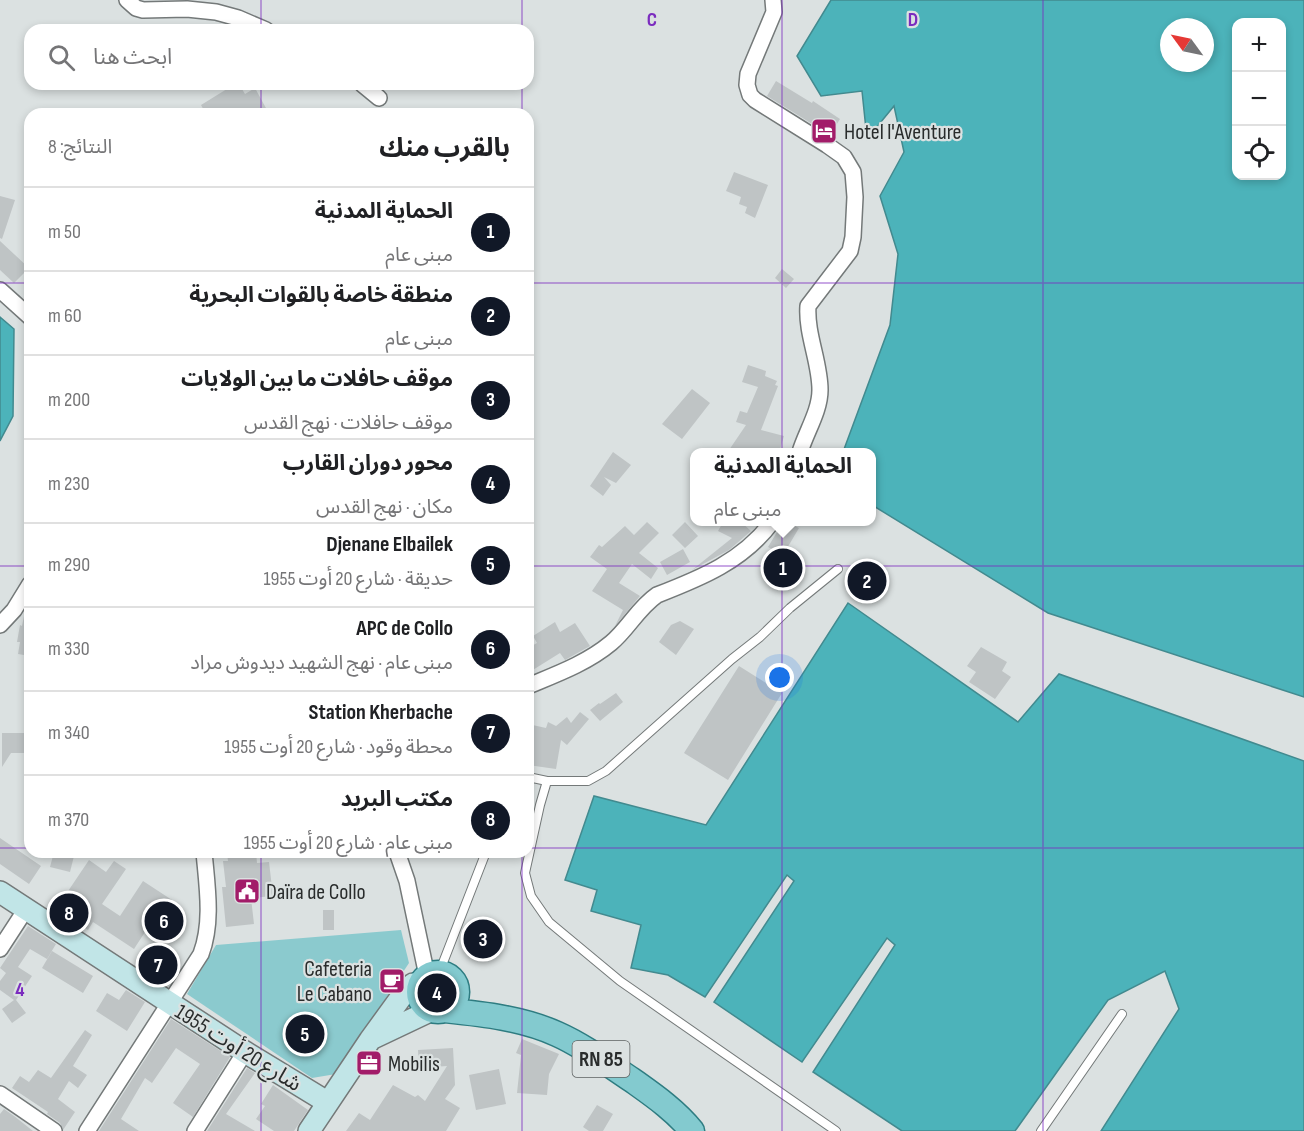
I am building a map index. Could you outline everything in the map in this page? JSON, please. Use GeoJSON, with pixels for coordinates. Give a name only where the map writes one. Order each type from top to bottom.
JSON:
{"type":"FeatureCollection","features":[{"type":"Feature","properties":{"kind":"main road"},"geometry":{"type":"LineString","coordinates":[[435,979],[457,989],[454,1001],[438,1010],[422,1002],[418,990],[435,979]]}},
{"type":"Feature","properties":{"kind":"main road","name":"RN 85"},"geometry":{"type":"LineString","coordinates":[[435,979],[495,1016]]}},
{"type":"Feature","properties":{"kind":"main road","name":"RN 85"},"geometry":{"type":"LineString","coordinates":[[438,1010],[495,1016],[544,1029],[583,1048],[655,1096],[692,1131]]}},
{"type":"Feature","properties":{"kind":"street"},"geometry":{"type":"LineString","coordinates":[[128,0],[136,8],[143,10],[187,9],[216,12],[252,24]]}},
{"type":"Feature","properties":{"kind":"street"},"geometry":{"type":"LineString","coordinates":[[773,0],[774,12],[748,74],[747,85],[750,95],[764,108],[844,157],[853,172],[855,197],[850,251],[808,306],[807,317],[820,391],[819,404],[802,448]]}},
{"type":"Feature","properties":{"kind":"street"},"geometry":{"type":"LineString","coordinates":[[369,90],[378,98]]}},
{"type":"Feature","properties":{"kind":"street"},"geometry":{"type":"LineString","coordinates":[[0,290],[24,312]]}},
{"type":"Feature","properties":{"kind":"street"},"geometry":{"type":"LineString","coordinates":[[534,684],[576,667],[594,655],[612,642],[649,601],[719,569],[747,549],[768,526]]}},
{"type":"Feature","properties":{"kind":"street"},"geometry":{"type":"LineString","coordinates":[[0,625],[14,610],[24,594]]}},
{"type":"Feature","properties":{"kind":"street"},"geometry":{"type":"LineString","coordinates":[[87,1131],[171,1004],[201,954],[207,940],[208,894],[205,858]]}},
{"type":"Feature","properties":{"kind":"street"},"geometry":{"type":"LineString","coordinates":[[309,1131],[407,989],[413,984],[435,979],[400,858]]}},
{"type":"Feature","properties":{"kind":"street","name":"شارع 20 أوت 1955"},"geometry":{"type":"LineString","coordinates":[[0,892],[245,1052],[327,1102]]}},
{"type":"Feature","properties":{"kind":"street"},"geometry":{"type":"LineString","coordinates":[[0,949],[26,909]]}},
{"type":"Feature","properties":{"kind":"street"},"geometry":{"type":"LineString","coordinates":[[370,1040],[438,1010]]}},
{"type":"Feature","properties":{"kind":"street"},"geometry":{"type":"LineString","coordinates":[[195,1131],[245,1052]]}},
{"type":"Feature","properties":{"kind":"street"},"geometry":{"type":"LineString","coordinates":[[0,1094],[54,1131]]}},
{"type":"Feature","properties":{"kind":"lane"},"geometry":{"type":"LineString","coordinates":[[534,778],[548,781],[588,782],[606,771],[760,637],[790,608],[838,569]]}},
{"type":"Feature","properties":{"kind":"lane"},"geometry":{"type":"LineString","coordinates":[[534,832],[548,781]]}},
{"type":"Feature","properties":{"kind":"lane"},"geometry":{"type":"LineString","coordinates":[[435,979],[484,858]]}},
{"type":"Feature","properties":{"kind":"lane"},"geometry":{"type":"LineString","coordinates":[[528,858],[525,873],[531,896],[549,922],[620,981],[836,1131]]}},
{"type":"Feature","properties":{"kind":"lane"},"geometry":{"type":"LineString","coordinates":[[1041,1131],[1122,1014]]}},
{"type":"Feature","properties":{"kind":"shaded area"},"geometry":{"type":"Polygon","coordinates":[[[831,0],[1304,0],[1304,697],[1048,613],[876,507],[876,448],[844,448],[890,325],[898,254],[880,196],[904,152],[894,106],[867,139],[862,91],[821,96],[797,56],[831,0]]]}},
{"type":"Feature","properties":{"kind":"shaded area"},"geometry":{"type":"Polygon","coordinates":[[[0,317],[14,329],[13,416],[0,441],[0,317]]]}},
{"type":"Feature","properties":{"kind":"shaded area"},"geometry":{"type":"Polygon","coordinates":[[[848,603],[1018,722],[1059,674],[1304,761],[1304,1131],[1101,1131],[1179,1009],[1165,971],[1108,1000],[1015,1131],[902,1131],[813,1072],[895,945],[887,938],[802,1062],[714,1002],[794,881],[787,875],[705,997],[668,975],[631,968],[641,925],[591,911],[597,890],[565,880],[594,796],[706,825],[848,603]]]}},
{"type":"Feature","properties":{"kind":"shaded area"},"geometry":{"type":"Polygon","coordinates":[[[401,930],[409,963],[336,1074],[312,1078],[187,994],[216,945],[401,930]]]}},
{"type":"Feature","properties":{"kind":"building"},"geometry":{"type":"Polygon","coordinates":[[[776,81],[840,119],[830,135],[767,96],[776,81]]]}},
{"type":"Feature","properties":{"kind":"building"},"geometry":{"type":"Polygon","coordinates":[[[225,90],[243,90],[245,94],[256,90],[266,108],[203,108],[201,105],[225,90]]]}},
{"type":"Feature","properties":{"kind":"building"},"geometry":{"type":"Polygon","coordinates":[[[734,172],[768,185],[755,218],[745,213],[747,207],[739,204],[741,197],[726,191],[734,172]]]}},
{"type":"Feature","properties":{"kind":"building"},"geometry":{"type":"Polygon","coordinates":[[[0,196],[15,200],[2,239],[0,238],[0,196]]]}},
{"type":"Feature","properties":{"kind":"building"},"geometry":{"type":"Polygon","coordinates":[[[0,241],[24,263],[24,273],[14,283],[0,270],[0,241]]]}},
{"type":"Feature","properties":{"kind":"building"},"geometry":{"type":"Polygon","coordinates":[[[782,269],[794,279],[786,288],[775,278],[782,269]]]}},
{"type":"Feature","properties":{"kind":"building"},"geometry":{"type":"Polygon","coordinates":[[[748,365],[766,371],[765,376],[777,381],[775,385],[778,386],[761,430],[784,436],[780,448],[730,448],[746,425],[736,422],[740,411],[747,413],[758,387],[742,382],[748,365]]]}},
{"type":"Feature","properties":{"kind":"building"},"geometry":{"type":"Polygon","coordinates":[[[692,389],[710,403],[682,439],[662,424],[692,389]]]}},
{"type":"Feature","properties":{"kind":"building"},"geometry":{"type":"Polygon","coordinates":[[[613,452],[631,465],[616,483],[604,477],[611,485],[603,496],[590,486],[613,452]]]}},
{"type":"Feature","properties":{"kind":"building"},"geometry":{"type":"Polygon","coordinates":[[[647,522],[659,533],[639,553],[658,568],[651,579],[632,564],[619,583],[640,596],[615,626],[623,610],[592,591],[607,569],[590,557],[599,545],[602,547],[625,526],[634,535],[647,522]]]}},
{"type":"Feature","properties":{"kind":"building"},"geometry":{"type":"Polygon","coordinates":[[[685,522],[698,536],[685,548],[672,535],[685,522]]]}},
{"type":"Feature","properties":{"kind":"building"},"geometry":{"type":"Polygon","coordinates":[[[721,526],[745,526],[751,531],[729,550],[692,570],[732,538],[718,531],[721,526]]]}},
{"type":"Feature","properties":{"kind":"building"},"geometry":{"type":"Polygon","coordinates":[[[781,526],[799,528],[783,555],[768,547],[781,526]]]}},
{"type":"Feature","properties":{"kind":"building"},"geometry":{"type":"Polygon","coordinates":[[[683,549],[690,562],[667,575],[660,562],[683,549]]]}},
{"type":"Feature","properties":{"kind":"building"},"geometry":{"type":"Polygon","coordinates":[[[24,616],[24,655],[18,654],[20,642],[17,642],[20,625],[22,626],[24,616]]]}},
{"type":"Feature","properties":{"kind":"building"},"geometry":{"type":"Polygon","coordinates":[[[680,621],[694,629],[676,655],[659,642],[671,625],[680,621]]]}},
{"type":"Feature","properties":{"kind":"building"},"geometry":{"type":"Polygon","coordinates":[[[555,622],[560,632],[575,623],[590,646],[565,660],[560,653],[534,669],[534,645],[537,643],[534,635],[555,622]]]}},
{"type":"Feature","properties":{"kind":"building"},"geometry":{"type":"Polygon","coordinates":[[[981,647],[1007,662],[1002,671],[1011,677],[995,699],[969,682],[976,672],[967,666],[981,647]]]}},
{"type":"Feature","properties":{"kind":"building"},"geometry":{"type":"Polygon","coordinates":[[[739,666],[782,693],[728,780],[684,753],[739,666]]]}},
{"type":"Feature","properties":{"kind":"building"},"geometry":{"type":"Polygon","coordinates":[[[616,693],[623,702],[600,721],[590,710],[616,693]]]}},
{"type":"Feature","properties":{"kind":"building"},"geometry":{"type":"Polygon","coordinates":[[[580,712],[589,719],[567,745],[561,740],[556,769],[534,766],[534,725],[546,728],[548,722],[556,726],[567,717],[571,723],[580,712]]]}},
{"type":"Feature","properties":{"kind":"building"},"geometry":{"type":"Polygon","coordinates":[[[2,733],[24,733],[24,753],[11,753],[2,767],[2,733]]]}},
{"type":"Feature","properties":{"kind":"building"},"geometry":{"type":"Polygon","coordinates":[[[0,838],[24,854],[24,858],[29,858],[41,866],[29,884],[0,864],[0,838]]]}},
{"type":"Feature","properties":{"kind":"building"},"geometry":{"type":"Polygon","coordinates":[[[52,858],[74,858],[70,872],[50,867],[52,858]]]}},
{"type":"Feature","properties":{"kind":"building","name":"Daïra de Collo"},"geometry":{"type":"Polygon","coordinates":[[[228,858],[257,858],[257,863],[269,862],[273,896],[251,898],[254,924],[226,927],[222,887],[226,887],[223,861],[228,861],[228,858]]]}},
{"type":"Feature","properties":{"kind":"building"},"geometry":{"type":"Polygon","coordinates":[[[89,860],[106,872],[114,861],[126,869],[102,904],[120,916],[143,881],[172,900],[165,912],[168,914],[153,937],[145,932],[134,949],[93,922],[88,930],[56,909],[89,860]]]}},
{"type":"Feature","properties":{"kind":"building"},"geometry":{"type":"Polygon","coordinates":[[[323,910],[334,910],[334,930],[323,930],[323,910]]]}},
{"type":"Feature","properties":{"kind":"building"},"geometry":{"type":"Polygon","coordinates":[[[28,926],[56,944],[47,959],[30,949],[18,967],[32,976],[16,1000],[26,1013],[12,1023],[2,1009],[14,1000],[0,990],[0,981],[6,973],[0,968],[28,926]]]}},
{"type":"Feature","properties":{"kind":"building"},"geometry":{"type":"Polygon","coordinates":[[[52,951],[93,976],[83,993],[42,968],[52,951]]]}},
{"type":"Feature","properties":{"kind":"building"},"geometry":{"type":"Polygon","coordinates":[[[126,990],[145,1002],[127,1031],[96,1011],[107,993],[119,1000],[126,990]]]}},
{"type":"Feature","properties":{"kind":"building"},"geometry":{"type":"Polygon","coordinates":[[[171,1019],[230,1057],[193,1117],[173,1103],[200,1064],[176,1048],[152,1083],[145,1078],[121,1119],[139,1131],[99,1131],[171,1019]]]}},
{"type":"Feature","properties":{"kind":"building"},"geometry":{"type":"Polygon","coordinates":[[[85,1030],[92,1035],[73,1066],[87,1075],[78,1088],[69,1081],[58,1099],[75,1112],[63,1130],[60,1123],[47,1114],[48,1112],[12,1088],[20,1076],[29,1082],[38,1070],[51,1078],[85,1030]]]}},
{"type":"Feature","properties":{"kind":"building"},"geometry":{"type":"Polygon","coordinates":[[[522,1039],[559,1054],[549,1074],[547,1095],[517,1093],[521,1055],[516,1053],[522,1039]]]}},
{"type":"Feature","properties":{"kind":"building"},"geometry":{"type":"Polygon","coordinates":[[[453,1048],[455,1085],[445,1099],[460,1108],[446,1131],[346,1131],[359,1113],[370,1120],[393,1085],[415,1097],[418,1095],[425,1101],[447,1066],[419,1068],[418,1050],[453,1048]]]}},
{"type":"Feature","properties":{"kind":"building"},"geometry":{"type":"Polygon","coordinates":[[[247,1068],[255,1073],[226,1114],[255,1131],[207,1131],[247,1068]]]}},
{"type":"Feature","properties":{"kind":"building"},"geometry":{"type":"Polygon","coordinates":[[[499,1069],[506,1104],[476,1110],[469,1075],[499,1069]]]}},
{"type":"Feature","properties":{"kind":"building"},"geometry":{"type":"Polygon","coordinates":[[[273,1085],[308,1110],[294,1131],[274,1131],[256,1119],[265,1106],[261,1104],[273,1085]]]}},
{"type":"Feature","properties":{"kind":"building"},"geometry":{"type":"Polygon","coordinates":[[[597,1105],[613,1114],[603,1131],[589,1131],[583,1127],[597,1105]]]}},
{"type":"Feature","properties":{"kind":"building"},"geometry":{"type":"Polygon","coordinates":[[[4,1109],[33,1131],[0,1131],[0,1114],[4,1109]]]}},
{"type":"Feature","properties":{"kind":"place","name":"Hotel l'Aventure"},"geometry":{"type":"Point","coordinates":[824,131]}},
{"type":"Feature","properties":{"kind":"place","name":"الحماية المدنية"},"geometry":{"type":"Point","coordinates":[783,568]}},
{"type":"Feature","properties":{"kind":"place","name":"منطقة خاصة بالقوات البحرية"},"geometry":{"type":"Point","coordinates":[867,581]}},
{"type":"Feature","properties":{"kind":"place","name":"Daïra de Collo"},"geometry":{"type":"Point","coordinates":[247,891]}},
{"type":"Feature","properties":{"kind":"place","name":"مكتب البريد"},"geometry":{"type":"Point","coordinates":[69,913]}},
{"type":"Feature","properties":{"kind":"place","name":"APC de Collo"},"geometry":{"type":"Point","coordinates":[164,921]}},
{"type":"Feature","properties":{"kind":"place","name":"موقف حافلات ما بين الولايات"},"geometry":{"type":"Point","coordinates":[483,939]}},
{"type":"Feature","properties":{"kind":"place","name":"Station Kherbache"},"geometry":{"type":"Point","coordinates":[158,965]}},
{"type":"Feature","properties":{"kind":"place","name":"Cafeteria Le Cabano"},"geometry":{"type":"Point","coordinates":[392,981]}},
{"type":"Feature","properties":{"kind":"place","name":"محور دوران القارب"},"geometry":{"type":"Point","coordinates":[437,993]}},
{"type":"Feature","properties":{"kind":"place","name":"Djenane Elbailek"},"geometry":{"type":"Point","coordinates":[305,1034]}},
{"type":"Feature","properties":{"kind":"place","name":"Mobilis"},"geometry":{"type":"Point","coordinates":[369,1063]}}]}
